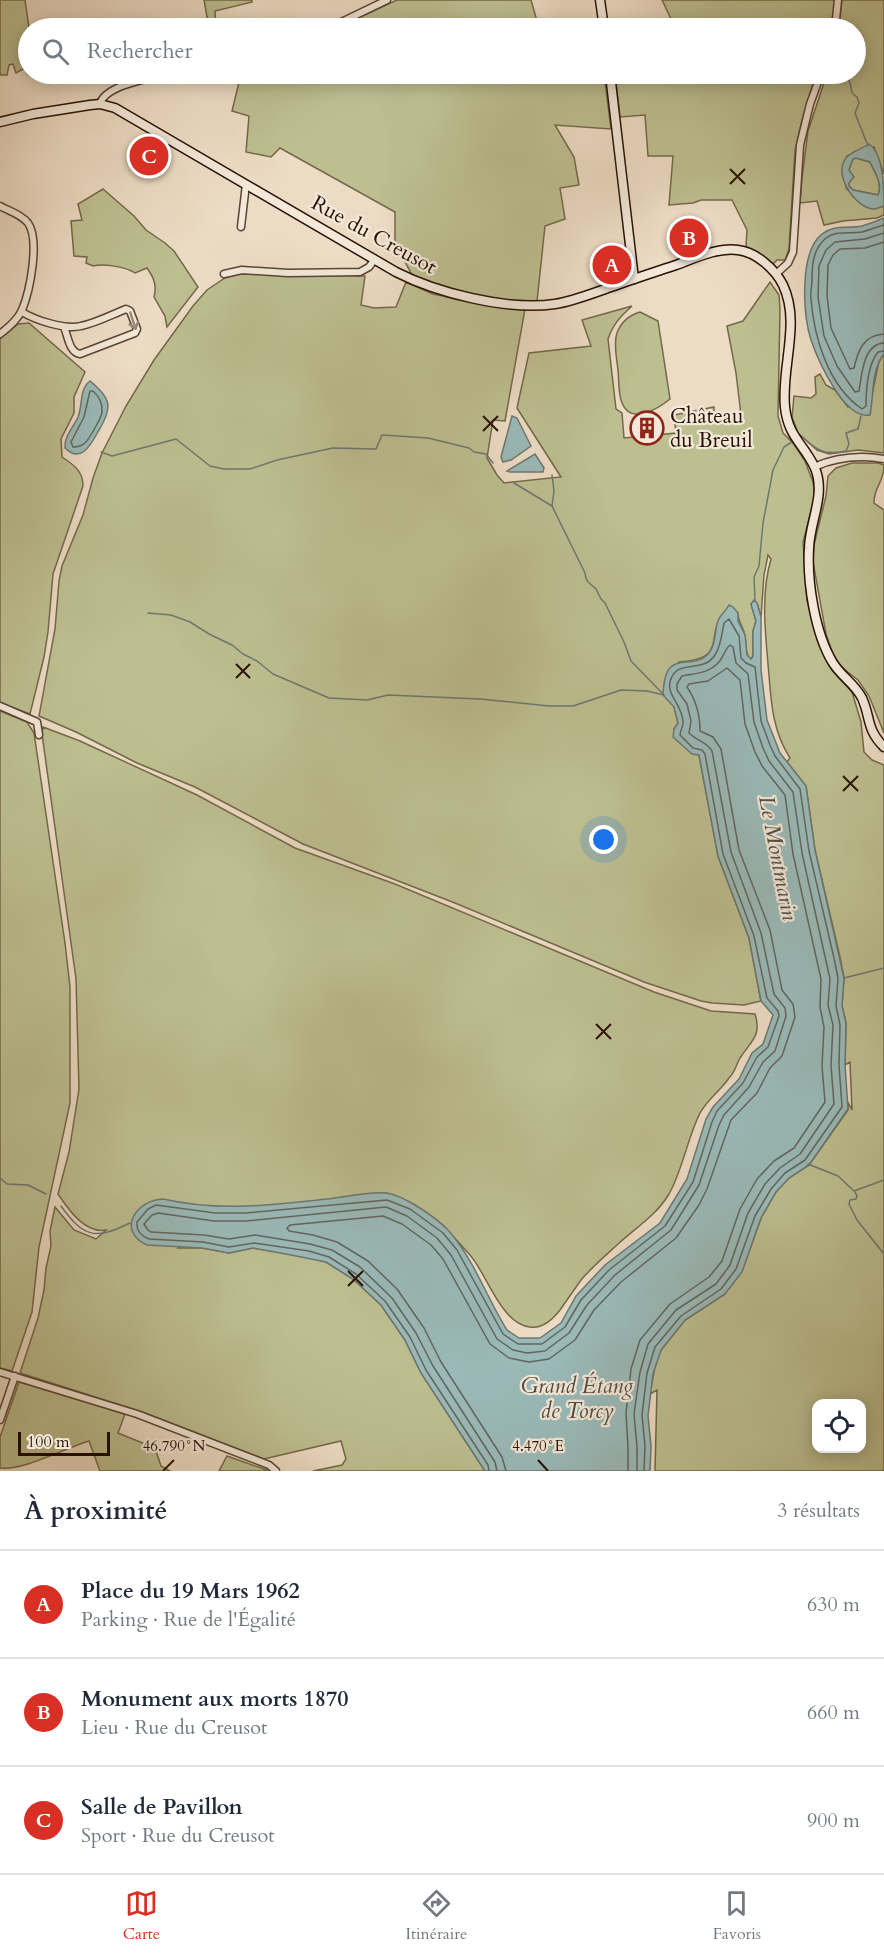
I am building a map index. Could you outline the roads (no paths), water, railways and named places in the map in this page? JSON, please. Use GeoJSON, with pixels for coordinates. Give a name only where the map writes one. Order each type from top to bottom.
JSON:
{"type":"FeatureCollection","features":[{"type":"Feature","properties":{"kind":"street"},"geometry":{"type":"LineString","coordinates":[[350,18],[387,0]]}},
{"type":"Feature","properties":{"kind":"street"},"geometry":{"type":"LineString","coordinates":[[600,0],[603,18]]}},
{"type":"Feature","properties":{"kind":"street"},"geometry":{"type":"LineString","coordinates":[[836,18],[838,0]]}},
{"type":"Feature","properties":{"kind":"street"},"geometry":{"type":"LineString","coordinates":[[0,122],[33,114],[100,104],[104,96],[128,84]]}},
{"type":"Feature","properties":{"kind":"street"},"geometry":{"type":"LineString","coordinates":[[611,84],[634,279]]}},
{"type":"Feature","properties":{"kind":"street"},"geometry":{"type":"LineString","coordinates":[[777,274],[788,263],[793,252],[800,145],[808,110],[817,84]]}},
{"type":"Feature","properties":{"kind":"street","name":"Rue du Creusot"},"geometry":{"type":"LineString","coordinates":[[100,104],[115,108],[409,278],[435,289],[466,297],[523,305],[564,302],[703,255],[735,249],[752,254],[777,274],[789,303],[790,333],[784,386],[785,409],[795,439],[814,468],[820,492],[808,555],[818,624],[828,655],[859,692],[865,705],[870,728],[884,747]]}},
{"type":"Feature","properties":{"kind":"street"},"geometry":{"type":"LineString","coordinates":[[241,227],[246,184]]}},
{"type":"Feature","properties":{"kind":"street"},"geometry":{"type":"LineString","coordinates":[[0,206],[27,221],[33,239],[34,259],[22,312],[0,333]]}},
{"type":"Feature","properties":{"kind":"street"},"geometry":{"type":"LineString","coordinates":[[224,273],[235,270],[288,273],[360,272],[369,267],[375,259]]}},
{"type":"Feature","properties":{"kind":"street"},"geometry":{"type":"LineString","coordinates":[[22,312],[33,319],[64,327],[80,327],[126,309],[130,311],[137,329],[135,333],[80,354],[72,350],[64,327]]}},
{"type":"Feature","properties":{"kind":"street"},"geometry":{"type":"LineString","coordinates":[[814,468],[841,458],[865,456],[884,459]]}},
{"type":"Feature","properties":{"kind":"street"},"geometry":{"type":"LineString","coordinates":[[0,706],[37,722],[39,735]]}},
{"type":"Feature","properties":{"kind":"street"},"geometry":{"type":"LineString","coordinates":[[0,1372],[137,1414],[269,1465],[276,1471]]}},
{"type":"Feature","properties":{"kind":"street"},"geometry":{"type":"LineString","coordinates":[[0,1420],[15,1376]]}},
{"type":"Feature","properties":{"kind":"water"},"geometry":{"type":"Polygon","coordinates":[[[869,144],[878,156],[884,191],[884,206],[875,209],[868,208],[853,197],[842,171],[843,163],[848,156],[869,144]],[[853,159],[849,170],[854,177],[849,186],[853,190],[878,195],[879,183],[870,162],[853,159]]]}},
{"type":"Feature","properties":{"kind":"water"},"geometry":{"type":"Polygon","coordinates":[[[884,218],[884,354],[875,375],[870,415],[860,414],[842,399],[833,387],[814,349],[806,315],[806,269],[809,254],[822,234],[832,229],[862,226],[884,218]]]}},
{"type":"Feature","properties":{"kind":"water"},"geometry":{"type":"Polygon","coordinates":[[[90,381],[106,398],[108,409],[86,450],[76,454],[71,453],[65,448],[67,436],[80,412],[84,388],[90,381]]]}},
{"type":"Feature","properties":{"kind":"water"},"geometry":{"type":"Polygon","coordinates":[[[512,416],[517,418],[531,446],[511,460],[503,462],[501,457],[512,416]]]}},
{"type":"Feature","properties":{"kind":"water"},"geometry":{"type":"Polygon","coordinates":[[[535,454],[544,468],[543,472],[507,471],[535,454]]]}},
{"type":"Feature","properties":{"kind":"water","name":"Grand Étang de Torcy"},"geometry":{"type":"Polygon","coordinates":[[[754,600],[761,617],[761,670],[767,720],[780,753],[806,786],[815,850],[844,978],[842,1006],[846,1023],[845,1065],[848,1109],[809,1165],[789,1178],[776,1192],[761,1218],[742,1272],[725,1294],[685,1320],[661,1350],[653,1374],[648,1416],[651,1446],[650,1471],[485,1471],[421,1373],[405,1340],[381,1305],[353,1279],[326,1262],[253,1248],[229,1253],[202,1248],[147,1245],[133,1232],[131,1225],[133,1217],[145,1205],[163,1199],[205,1205],[245,1206],[327,1199],[365,1193],[387,1193],[403,1198],[420,1208],[449,1231],[466,1254],[507,1330],[519,1338],[540,1338],[561,1323],[576,1296],[605,1265],[660,1223],[687,1179],[706,1119],[713,1107],[739,1079],[752,1053],[763,1044],[773,1015],[761,1001],[749,938],[718,856],[699,755],[692,754],[673,737],[678,723],[674,707],[663,695],[668,670],[680,663],[702,659],[709,653],[718,621],[729,605],[738,613],[738,621],[745,635],[747,655],[751,659],[756,621],[751,604],[754,600]]]}},
{"type":"Feature","properties":{"kind":"waterway","name":"Le Montmarin"},"geometry":{"type":"LineString","coordinates":[[832,18],[835,0]]}},
{"type":"Feature","properties":{"kind":"waterway","name":"Le Montmarin"},"geometry":{"type":"LineString","coordinates":[[850,84],[852,93],[857,97],[859,103],[855,113],[868,146]]}},
{"type":"Feature","properties":{"kind":"waterway","name":"Le Montmarin"},"geometry":{"type":"LineString","coordinates":[[799,437],[800,435],[816,448],[826,452],[846,451],[849,444],[846,433],[858,429],[861,416]]}},
{"type":"Feature","properties":{"kind":"waterway"},"geometry":{"type":"LineString","coordinates":[[101,452],[112,456],[176,439],[210,466],[224,469],[250,469],[277,460],[333,448],[376,449],[382,435],[428,438],[469,448],[474,452],[486,454],[493,463]]}},
{"type":"Feature","properties":{"kind":"waterway","name":"Le Montmarin"},"geometry":{"type":"LineString","coordinates":[[755,601],[754,577],[759,566],[763,523],[773,470],[784,447],[795,440]]}},
{"type":"Feature","properties":{"kind":"waterway"},"geometry":{"type":"LineString","coordinates":[[552,475],[554,491],[552,506]]}},
{"type":"Feature","properties":{"kind":"waterway"},"geometry":{"type":"LineString","coordinates":[[514,483],[552,506],[587,581],[596,589],[605,603],[631,661],[663,694]]}},
{"type":"Feature","properties":{"kind":"waterway"},"geometry":{"type":"LineString","coordinates":[[148,613],[171,615],[190,622],[232,645],[273,674],[329,698],[367,700],[388,695],[573,706],[621,690],[647,691],[664,695]]}},
{"type":"Feature","properties":{"kind":"waterway"},"geometry":{"type":"LineString","coordinates":[[844,978],[884,968]]}},
{"type":"Feature","properties":{"kind":"waterway"},"geometry":{"type":"LineString","coordinates":[[808,1164],[838,1176],[854,1191],[884,1180]]}},
{"type":"Feature","properties":{"kind":"waterway"},"geometry":{"type":"LineString","coordinates":[[0,1178],[7,1184],[28,1185],[46,1194]]}},
{"type":"Feature","properties":{"kind":"waterway"},"geometry":{"type":"LineString","coordinates":[[855,1192],[856,1199],[850,1200],[849,1204],[857,1220],[884,1254]]}},
{"type":"Feature","properties":{"kind":"waterway"},"geometry":{"type":"LineString","coordinates":[[61,1206],[77,1225],[91,1233],[108,1232],[130,1223]]}},
{"type":"Feature","properties":{"kind":"place","name":"Salle de Pavillon"},"geometry":{"type":"Point","coordinates":[149,156]}},
{"type":"Feature","properties":{"kind":"place","name":"Monument aux morts 1870"},"geometry":{"type":"Point","coordinates":[689,238]}},
{"type":"Feature","properties":{"kind":"place","name":"Place du 19 Mars 1962"},"geometry":{"type":"Point","coordinates":[612,265]}},
{"type":"Feature","properties":{"kind":"place","name":"Château du Breuil"},"geometry":{"type":"Point","coordinates":[647,428]}}]}
